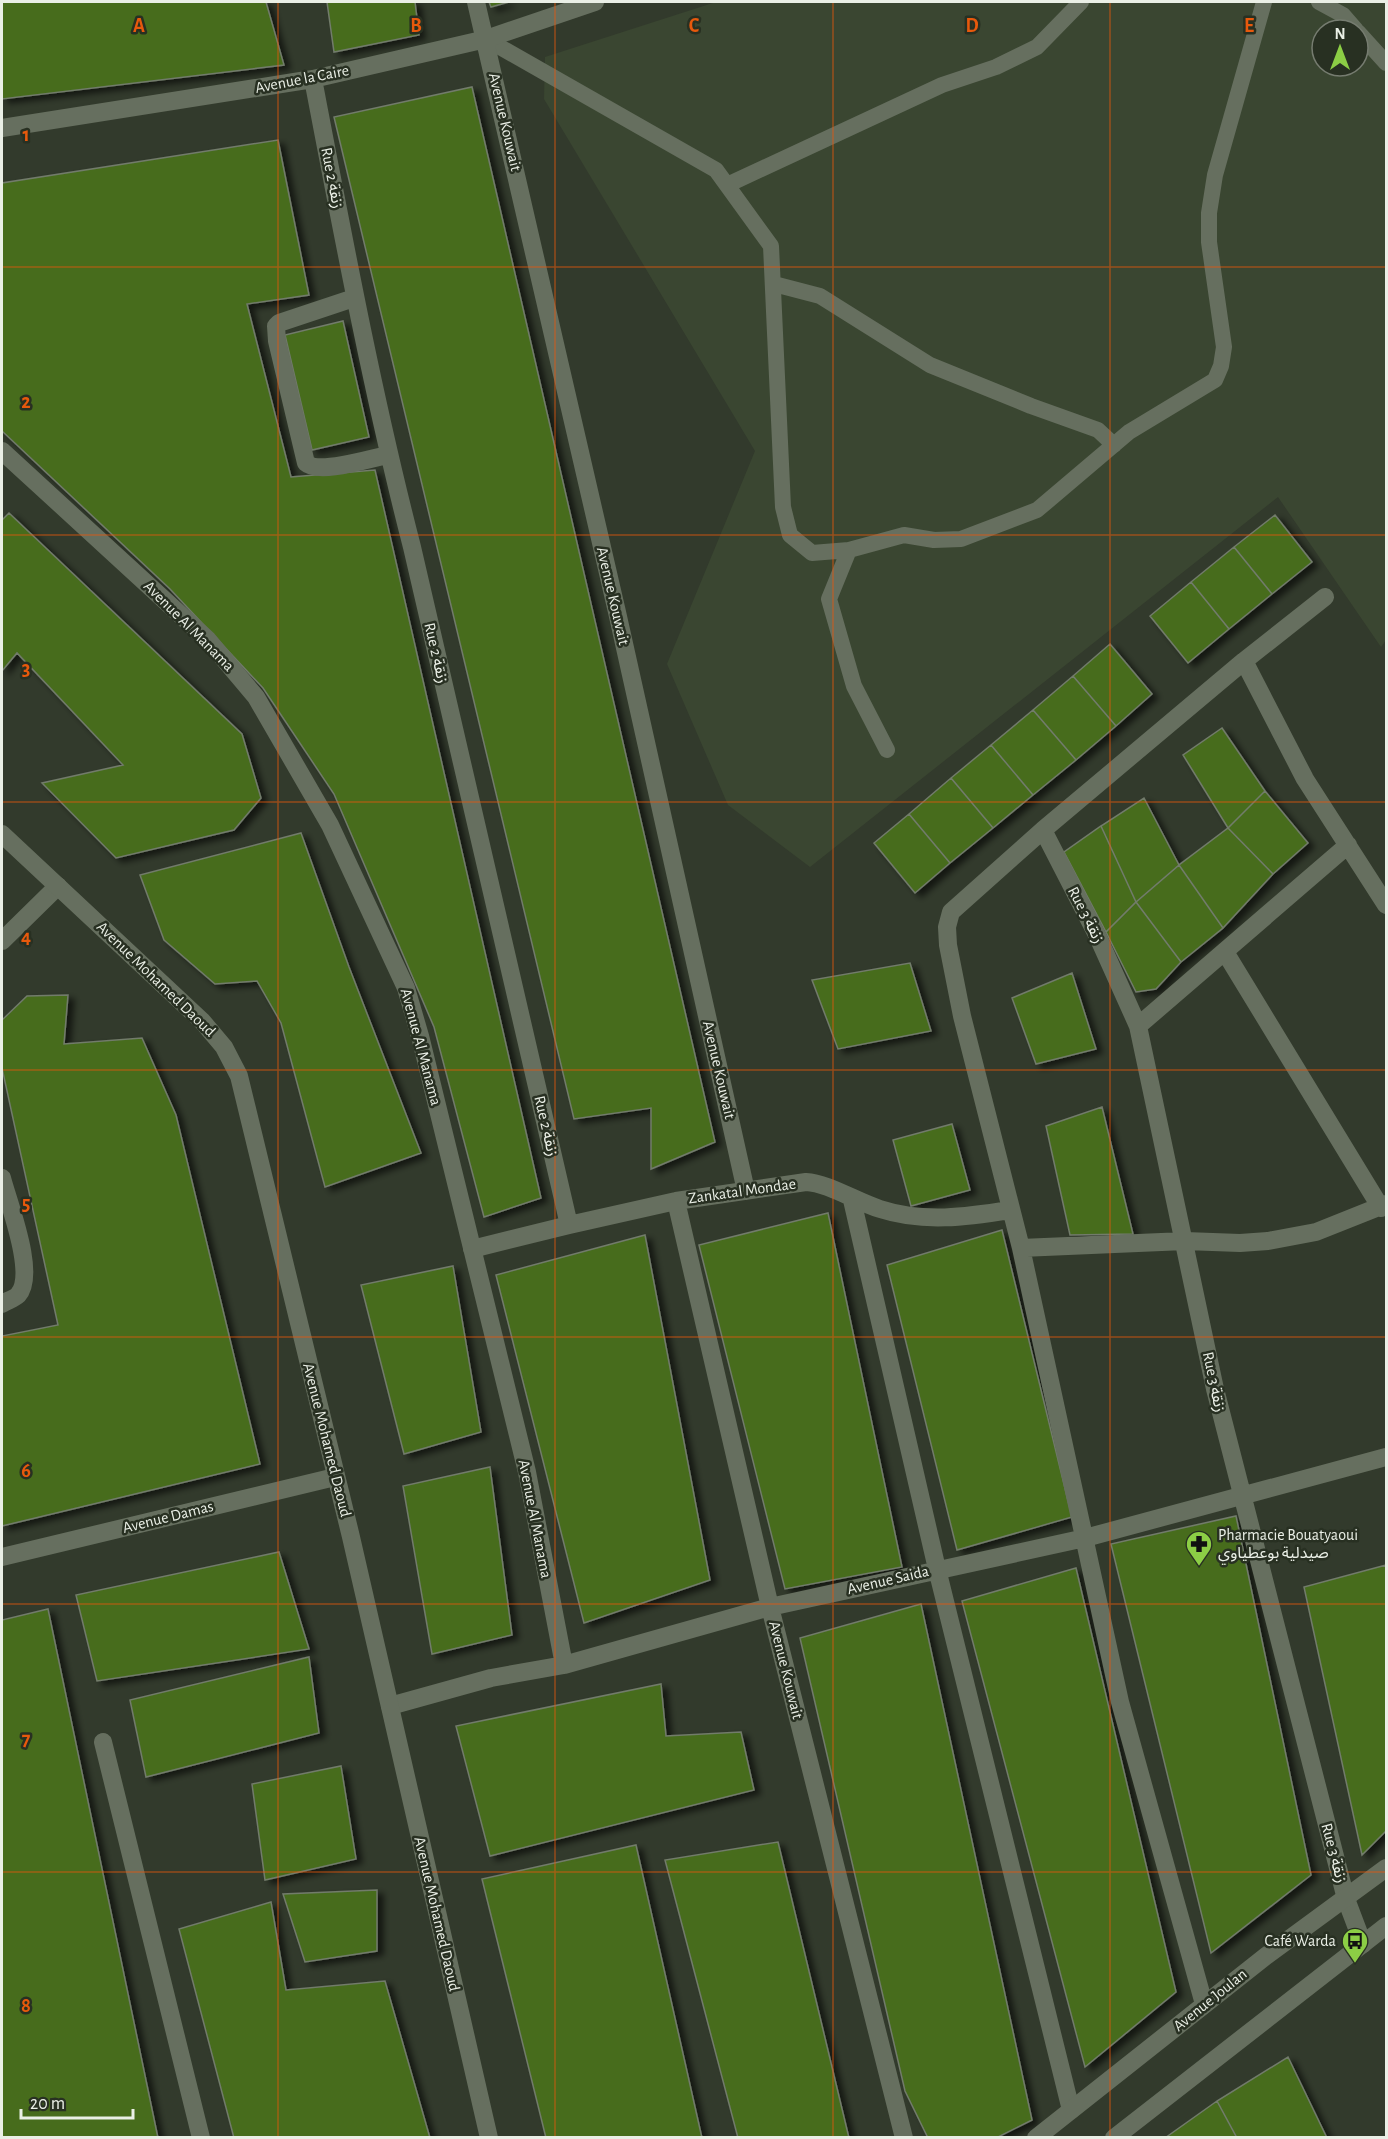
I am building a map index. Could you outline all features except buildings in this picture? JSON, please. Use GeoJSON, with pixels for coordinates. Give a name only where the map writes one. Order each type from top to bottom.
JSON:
{"type":"FeatureCollection","features":[{"type":"Feature","properties":{"kind":"street","name":"Avenue Kouwait"},"geometry":{"type":"LineString","coordinates":[[476,2],[746,1191]]}},
{"type":"Feature","properties":{"kind":"street","name":"Avenue la Caire"},"geometry":{"type":"LineString","coordinates":[[2,129],[313,79],[486,39],[595,2]]}},
{"type":"Feature","properties":{"kind":"street","name":"Rue 2 زنقة"},"geometry":{"type":"LineString","coordinates":[[313,79],[354,298],[388,455],[412,547],[568,1225]]}},
{"type":"Feature","properties":{"kind":"street"},"geometry":{"type":"LineString","coordinates":[[354,298],[279,323],[276,326],[277,341],[306,464],[316,468],[329,467],[388,455]]}},
{"type":"Feature","properties":{"kind":"street","name":"Avenue Al Manama"},"geometry":{"type":"LineString","coordinates":[[2,451],[208,640],[256,697],[330,825],[406,988],[420,1036],[527,1472],[564,1665]]}},
{"type":"Feature","properties":{"kind":"street"},"geometry":{"type":"LineString","coordinates":[[1203,2004],[1120,1702],[1021,1248],[962,1016],[948,945],[947,927],[951,912],[1043,830],[1244,661],[1325,597]]}},
{"type":"Feature","properties":{"kind":"street"},"geometry":{"type":"LineString","coordinates":[[1244,661],[1305,779],[1386,905]]}},
{"type":"Feature","properties":{"kind":"street","name":"Rue 3 زنقة"},"geometry":{"type":"LineString","coordinates":[[1043,830],[1098,937],[1138,1026],[1215,1389],[1241,1497],[1346,1899],[1363,1944]]}},
{"type":"Feature","properties":{"kind":"street","name":"Avenue Mohamed Daoud"},"geometry":{"type":"LineString","coordinates":[[2,834],[183,1001],[224,1047],[239,1076],[390,1706],[489,2138]]}},
{"type":"Feature","properties":{"kind":"street"},"geometry":{"type":"LineString","coordinates":[[1138,1026],[1348,845]]}},
{"type":"Feature","properties":{"kind":"street"},"geometry":{"type":"LineString","coordinates":[[2,941],[58,886]]}},
{"type":"Feature","properties":{"kind":"street"},"geometry":{"type":"LineString","coordinates":[[1021,1248],[1185,1241],[1240,1243],[1268,1241],[1316,1232],[1384,1206],[1225,952]]}},
{"type":"Feature","properties":{"kind":"street"},"geometry":{"type":"LineString","coordinates":[[2,1178],[25,1270],[22,1288],[17,1295],[2,1304]]}},
{"type":"Feature","properties":{"kind":"street","name":"Zankatal Mondae"},"geometry":{"type":"LineString","coordinates":[[472,1249],[676,1201],[809,1182],[882,1210],[918,1217],[975,1216],[1010,1209]]}},
{"type":"Feature","properties":{"kind":"street"},"geometry":{"type":"LineString","coordinates":[[852,1200],[937,1569],[1071,2109]]}},
{"type":"Feature","properties":{"kind":"street","name":"Avenue Kouwait"},"geometry":{"type":"LineString","coordinates":[[676,1201],[770,1607],[904,2138]]}},
{"type":"Feature","properties":{"kind":"street","name":"Avenue Saida"},"geometry":{"type":"LineString","coordinates":[[390,1706],[491,1678],[564,1665],[770,1607],[1085,1538],[1386,1457]]}},
{"type":"Feature","properties":{"kind":"street","name":"Avenue Damas"},"geometry":{"type":"LineString","coordinates":[[2,1557],[335,1477]]}},
{"type":"Feature","properties":{"kind":"street"},"geometry":{"type":"LineString","coordinates":[[103,1742],[201,2138]]}},
{"type":"Feature","properties":{"kind":"street","name":"Avenue Joulan"},"geometry":{"type":"LineString","coordinates":[[1036,2138],[1203,2004],[1386,1868]]}},
{"type":"Feature","properties":{"kind":"street"},"geometry":{"type":"LineString","coordinates":[[1114,2138],[1386,1926]]}},
{"type":"Feature","properties":{"kind":"lane"},"geometry":{"type":"LineString","coordinates":[[727,185],[942,85],[996,67],[1037,47],[1081,2]]}},
{"type":"Feature","properties":{"kind":"lane"},"geometry":{"type":"LineString","coordinates":[[486,39],[716,170],[771,246],[783,507],[790,536],[812,553],[849,550],[904,535],[934,540],[961,539],[1037,510],[1129,432],[1215,380],[1221,366],[1224,347],[1209,242],[1209,213],[1215,175],[1264,2]]}},
{"type":"Feature","properties":{"kind":"lane"},"geometry":{"type":"LineString","coordinates":[[1319,2],[1346,18]]}},
{"type":"Feature","properties":{"kind":"lane"},"geometry":{"type":"LineString","coordinates":[[1370,45],[1386,63]]}},
{"type":"Feature","properties":{"kind":"lane"},"geometry":{"type":"LineString","coordinates":[[774,285],[820,296],[930,365],[1098,430],[1114,445]]}},
{"type":"Feature","properties":{"kind":"lane"},"geometry":{"type":"LineString","coordinates":[[849,550],[829,599],[854,686],[887,750]]}},
{"type":"Feature","properties":{"kind":"shaded area"},"geometry":{"type":"Polygon","coordinates":[[[716,2],[1386,2],[1386,640],[1381,647],[1278,497],[810,867],[728,805],[667,664],[755,451],[544,99],[545,57],[716,2]]]}},
{"type":"Feature","properties":{"kind":"place","name":"Pharmacie Bouatyaoui صيدلية بوعطياوي"},"geometry":{"type":"Point","coordinates":[1199,1567]}},
{"type":"Feature","properties":{"kind":"place","name":"Café Warda"},"geometry":{"type":"Point","coordinates":[1355,1964]}}]}
